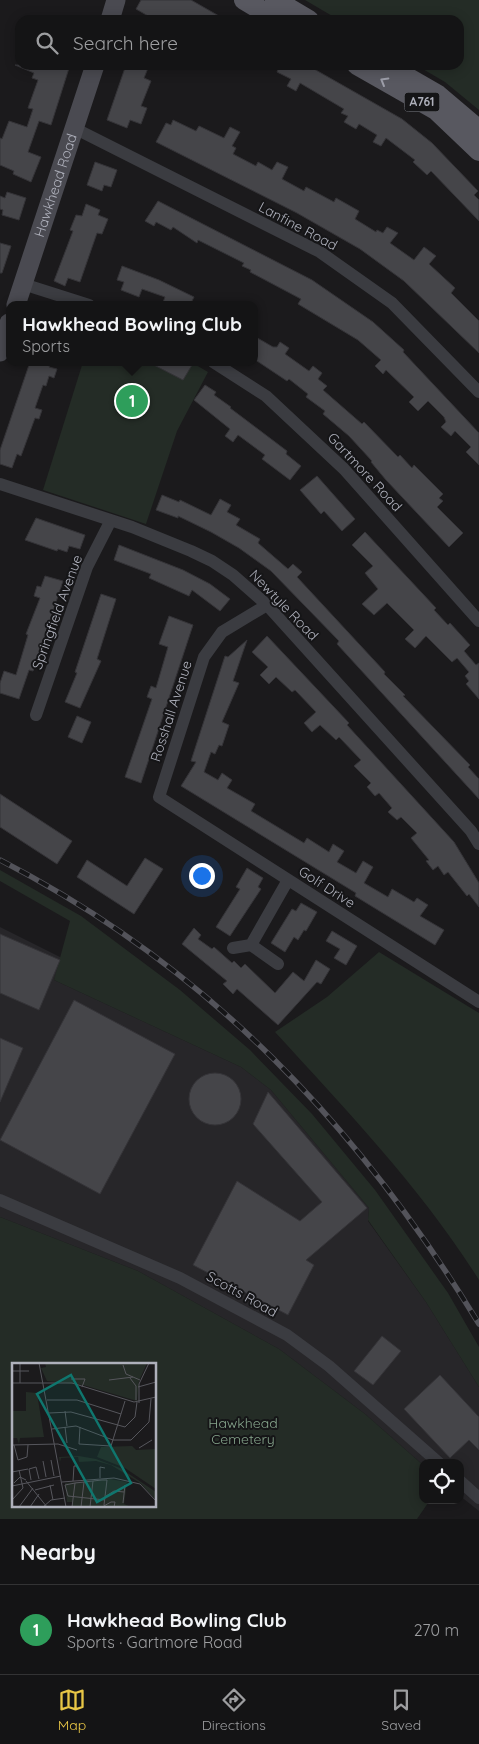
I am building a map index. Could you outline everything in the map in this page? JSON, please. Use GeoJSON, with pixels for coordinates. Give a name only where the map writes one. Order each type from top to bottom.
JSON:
{"type":"FeatureCollection","features":[{"type":"Feature","properties":{"kind":"main road"},"geometry":{"type":"LineString","coordinates":[[244,0],[270,15]]}},
{"type":"Feature","properties":{"kind":"main road"},"geometry":{"type":"LineString","coordinates":[[275,0],[300,15]]}},
{"type":"Feature","properties":{"kind":"main road","name":"A761"},"geometry":{"type":"LineString","coordinates":[[366,70],[436,110],[479,151]]}},
{"type":"Feature","properties":{"kind":"main road","name":"A761"},"geometry":{"type":"LineString","coordinates":[[395,70],[438,95],[479,130]]}},
{"type":"Feature","properties":{"kind":"street"},"geometry":{"type":"LineString","coordinates":[[112,15],[116,0]]}},
{"type":"Feature","properties":{"kind":"street","name":"Hawkhead Road"},"geometry":{"type":"LineString","coordinates":[[17,301],[93,70]]}},
{"type":"Feature","properties":{"kind":"street","name":"Lanfine Road"},"geometry":{"type":"LineString","coordinates":[[74,128],[320,252],[392,303],[479,392]]}},
{"type":"Feature","properties":{"kind":"street"},"geometry":{"type":"LineString","coordinates":[[22,284],[75,301]]}},
{"type":"Feature","properties":{"kind":"street"},"geometry":{"type":"LineString","coordinates":[[0,352],[6,335]]}},
{"type":"Feature","properties":{"kind":"street","name":"Gartmore Road"},"geometry":{"type":"LineString","coordinates":[[219,366],[266,396],[344,469],[479,621]]}},
{"type":"Feature","properties":{"kind":"street","name":"Newtyle Road"},"geometry":{"type":"LineString","coordinates":[[0,484],[111,520],[212,560],[233,575],[267,605],[471,831],[479,844]]}},
{"type":"Feature","properties":{"kind":"street","name":"Springfield Avenue"},"geometry":{"type":"LineString","coordinates":[[36,715],[87,567],[111,520]]}},
{"type":"Feature","properties":{"kind":"street","name":"Rosshall Avenue"},"geometry":{"type":"LineString","coordinates":[[159,797],[204,657],[222,632],[267,605]]}},
{"type":"Feature","properties":{"kind":"street","name":"Golf Drive"},"geometry":{"type":"LineString","coordinates":[[159,797],[479,1002]]}},
{"type":"Feature","properties":{"kind":"street"},"geometry":{"type":"LineString","coordinates":[[251,945],[288,880]]}},
{"type":"Feature","properties":{"kind":"street"},"geometry":{"type":"LineString","coordinates":[[233,948],[251,945],[278,964]]}},
{"type":"Feature","properties":{"kind":"street","name":"Scotts Road"},"geometry":{"type":"LineString","coordinates":[[0,1200],[180,1278],[286,1335],[329,1366],[434,1459]]}},
{"type":"Feature","properties":{"kind":"street"},"geometry":{"type":"LineString","coordinates":[[464,1485],[479,1498]]}},
{"type":"Feature","properties":{"kind":"shaded area"},"geometry":{"type":"Polygon","coordinates":[[[0,927],[62,958],[54,980],[241,1067],[271,1090],[369,1208],[368,1221],[426,1302],[479,1387],[479,1511],[464,1499],[464,1459],[419,1459],[419,1461],[365,1414],[279,1349],[138,1271],[0,1217],[0,927]]]}},
{"type":"Feature","properties":{"kind":"green space"},"geometry":{"type":"Polygon","coordinates":[[[305,0],[479,0],[479,110],[445,82],[425,70],[464,70],[464,15],[330,15],[305,0]]]}},
{"type":"Feature","properties":{"kind":"green space"},"geometry":{"type":"Polygon","coordinates":[[[82,366],[198,366],[208,372],[177,431],[146,524],[43,490],[82,366]]]}},
{"type":"Feature","properties":{"kind":"green space"},"geometry":{"type":"Polygon","coordinates":[[[0,870],[81,916],[180,990],[250,1050],[312,1114],[375,1190],[448,1293],[479,1347],[479,1387],[426,1302],[368,1220],[369,1208],[271,1090],[241,1067],[54,980],[70,921],[0,881],[0,870]]]}},
{"type":"Feature","properties":{"kind":"green space"},"geometry":{"type":"Polygon","coordinates":[[[379,952],[479,1013],[479,1280],[457,1246],[408,1182],[356,1121],[275,1032],[327,997],[379,952]]]}},
{"type":"Feature","properties":{"kind":"green space","name":"Hawkhead Cemetery"},"geometry":{"type":"Polygon","coordinates":[[[0,1217],[138,1271],[279,1349],[365,1414],[419,1461],[419,1504],[427,1504],[417,1519],[0,1519],[0,1217]]]}},
{"type":"Feature","properties":{"kind":"building"},"geometry":{"type":"Polygon","coordinates":[[[141,0],[191,0],[217,15],[146,15],[136,9],[141,0]]]}},
{"type":"Feature","properties":{"kind":"building"},"geometry":{"type":"Polygon","coordinates":[[[27,70],[68,70],[51,125],[39,121],[28,152],[41,157],[31,182],[13,174],[14,171],[0,165],[0,138],[2,139],[9,121],[27,127],[33,109],[28,108],[38,80],[32,78],[34,73],[27,70]]]}},
{"type":"Feature","properties":{"kind":"building"},"geometry":{"type":"Polygon","coordinates":[[[124,70],[147,70],[144,78],[151,81],[141,106],[147,108],[141,124],[130,120],[127,128],[107,120],[124,70]]]}},
{"type":"Feature","properties":{"kind":"building"},"geometry":{"type":"Polygon","coordinates":[[[278,70],[316,70],[402,119],[432,143],[478,191],[474,195],[479,200],[479,221],[431,171],[427,175],[413,162],[415,160],[386,138],[381,146],[373,142],[377,135],[359,124],[356,129],[344,122],[348,116],[341,113],[344,109],[300,83],[296,91],[287,86],[291,79],[277,72],[278,70]]]}},
{"type":"Feature","properties":{"kind":"building"},"geometry":{"type":"Polygon","coordinates":[[[173,120],[196,131],[199,126],[224,138],[230,127],[240,132],[232,146],[236,148],[233,154],[256,166],[258,162],[272,170],[277,162],[288,167],[282,179],[304,191],[306,187],[334,202],[336,198],[359,211],[355,219],[376,232],[377,230],[383,233],[387,227],[398,233],[390,243],[414,260],[424,247],[436,256],[429,264],[455,288],[451,293],[479,321],[479,353],[404,281],[360,249],[297,213],[156,142],[166,123],[171,125],[173,120]]]}},
{"type":"Feature","properties":{"kind":"building"},"geometry":{"type":"Polygon","coordinates":[[[95,162],[117,170],[111,187],[104,185],[102,191],[87,185],[95,162]]]}},
{"type":"Feature","properties":{"kind":"building"},"geometry":{"type":"Polygon","coordinates":[[[7,192],[26,198],[19,220],[2,215],[3,210],[0,209],[0,196],[5,198],[7,192]]]}},
{"type":"Feature","properties":{"kind":"building"},"geometry":{"type":"Polygon","coordinates":[[[158,201],[312,280],[373,322],[404,350],[403,352],[479,433],[479,465],[466,452],[471,447],[455,431],[451,436],[441,427],[446,422],[444,417],[428,401],[418,411],[409,402],[414,397],[386,370],[383,374],[375,366],[381,360],[358,340],[298,304],[301,299],[250,272],[251,270],[242,266],[244,263],[198,240],[197,243],[173,227],[171,230],[156,222],[154,226],[145,221],[158,201]]]}},
{"type":"Feature","properties":{"kind":"building"},"geometry":{"type":"Polygon","coordinates":[[[86,204],[100,210],[98,215],[108,219],[102,234],[97,233],[80,282],[68,278],[65,286],[54,281],[73,231],[70,230],[76,215],[82,216],[86,204]]]}},
{"type":"Feature","properties":{"kind":"building"},"geometry":{"type":"Polygon","coordinates":[[[0,243],[11,246],[2,273],[0,273],[0,243]]]}},
{"type":"Feature","properties":{"kind":"building"},"geometry":{"type":"Polygon","coordinates":[[[122,266],[159,280],[194,297],[192,301],[164,301],[165,297],[142,289],[139,297],[121,290],[124,282],[117,280],[122,266]]]}},
{"type":"Feature","properties":{"kind":"building"},"geometry":{"type":"Polygon","coordinates":[[[258,338],[273,347],[277,347],[280,342],[289,348],[285,354],[309,371],[313,366],[322,373],[318,379],[327,386],[323,390],[362,424],[364,422],[398,457],[400,455],[412,468],[414,465],[443,494],[439,498],[443,501],[437,507],[463,533],[449,547],[386,480],[372,461],[349,436],[323,414],[325,411],[306,397],[308,394],[289,379],[287,381],[258,362],[258,338]]]}},
{"type":"Feature","properties":{"kind":"building"},"geometry":{"type":"Polygon","coordinates":[[[29,366],[49,366],[57,369],[54,378],[49,376],[46,386],[43,385],[35,408],[42,410],[39,419],[35,418],[21,456],[17,454],[12,468],[0,464],[0,450],[29,366]]]}},
{"type":"Feature","properties":{"kind":"building"},"geometry":{"type":"Polygon","coordinates":[[[156,366],[191,366],[183,380],[156,366]]]}},
{"type":"Feature","properties":{"kind":"building"},"geometry":{"type":"Polygon","coordinates":[[[205,385],[216,392],[214,395],[230,408],[287,451],[286,454],[301,466],[290,480],[262,459],[265,455],[238,435],[233,442],[225,436],[230,429],[194,400],[205,385]]]}},
{"type":"Feature","properties":{"kind":"building"},"geometry":{"type":"Polygon","coordinates":[[[317,476],[355,519],[342,531],[324,511],[321,514],[300,490],[317,476]]]}},
{"type":"Feature","properties":{"kind":"building"},"geometry":{"type":"Polygon","coordinates":[[[162,495],[179,502],[180,500],[211,515],[220,499],[231,505],[227,512],[240,519],[236,525],[260,539],[258,543],[288,569],[293,564],[302,572],[297,577],[385,672],[384,674],[405,695],[403,696],[470,765],[468,767],[479,779],[479,799],[337,644],[339,641],[271,571],[239,548],[211,532],[178,516],[178,518],[156,510],[162,495]]]}},
{"type":"Feature","properties":{"kind":"building"},"geometry":{"type":"Polygon","coordinates":[[[36,518],[85,535],[80,549],[69,546],[67,552],[58,549],[57,551],[25,540],[36,518]]]}},
{"type":"Feature","properties":{"kind":"building"},"geometry":{"type":"Polygon","coordinates":[[[365,532],[436,608],[434,610],[448,625],[450,623],[470,645],[464,651],[476,665],[479,663],[479,699],[466,684],[469,681],[465,676],[469,672],[457,658],[452,662],[426,636],[415,648],[405,639],[414,630],[387,603],[374,615],[362,604],[378,589],[365,573],[373,566],[352,545],[365,532]]]}},
{"type":"Feature","properties":{"kind":"building"},"geometry":{"type":"Polygon","coordinates":[[[119,545],[183,570],[210,584],[230,599],[220,611],[192,590],[189,596],[149,578],[151,574],[114,560],[119,545]]]}},
{"type":"Feature","properties":{"kind":"building"},"geometry":{"type":"Polygon","coordinates":[[[45,576],[63,581],[33,671],[29,670],[19,699],[0,693],[0,683],[4,671],[16,675],[28,635],[26,634],[40,598],[34,596],[37,586],[41,587],[45,576]]]}},
{"type":"Feature","properties":{"kind":"building"},"geometry":{"type":"Polygon","coordinates":[[[101,594],[116,599],[97,659],[101,661],[80,708],[65,702],[77,673],[75,672],[101,594]]]}},
{"type":"Feature","properties":{"kind":"building"},"geometry":{"type":"Polygon","coordinates":[[[169,616],[193,625],[141,783],[125,777],[152,699],[147,697],[151,686],[156,688],[168,647],[159,644],[169,616]]]}},
{"type":"Feature","properties":{"kind":"building"},"geometry":{"type":"Polygon","coordinates":[[[267,636],[349,723],[347,725],[454,842],[479,883],[479,907],[469,894],[467,896],[448,872],[444,875],[438,866],[433,870],[426,861],[429,860],[411,838],[417,833],[401,817],[397,820],[388,812],[392,808],[379,793],[375,796],[367,787],[371,783],[354,766],[361,760],[339,737],[336,740],[320,725],[312,732],[304,723],[316,712],[295,690],[292,692],[276,677],[269,684],[260,675],[268,667],[252,652],[267,636]]]}},
{"type":"Feature","properties":{"kind":"building"},"geometry":{"type":"Polygon","coordinates":[[[247,640],[233,681],[239,683],[222,722],[229,725],[222,746],[219,745],[215,754],[211,752],[204,772],[218,780],[222,773],[232,780],[227,788],[255,804],[251,811],[304,843],[307,838],[329,852],[333,844],[344,851],[337,862],[356,873],[363,861],[373,867],[364,883],[388,897],[392,889],[414,902],[417,898],[428,905],[420,916],[444,930],[435,945],[355,896],[356,893],[181,786],[196,762],[191,761],[225,656],[228,657],[247,640]]]}},
{"type":"Feature","properties":{"kind":"building"},"geometry":{"type":"Polygon","coordinates":[[[77,716],[91,722],[82,743],[68,737],[77,716]]]}},
{"type":"Feature","properties":{"kind":"building"},"geometry":{"type":"Polygon","coordinates":[[[0,794],[72,841],[57,864],[0,827],[0,794]]]}},
{"type":"Feature","properties":{"kind":"building"},"geometry":{"type":"Polygon","coordinates":[[[145,858],[163,869],[134,914],[77,877],[87,860],[127,886],[145,858]]]}},
{"type":"Feature","properties":{"kind":"building"},"geometry":{"type":"Polygon","coordinates":[[[247,868],[263,878],[258,887],[261,889],[230,936],[216,927],[240,889],[236,887],[247,868]]]}},
{"type":"Feature","properties":{"kind":"building"},"geometry":{"type":"Polygon","coordinates":[[[301,903],[317,912],[306,931],[304,930],[298,940],[294,937],[285,952],[271,943],[292,909],[296,911],[301,903]]]}},
{"type":"Feature","properties":{"kind":"building"},"geometry":{"type":"Polygon","coordinates":[[[194,928],[201,935],[198,939],[212,949],[214,947],[232,963],[234,961],[241,968],[245,964],[275,993],[293,972],[304,981],[316,960],[330,969],[321,984],[317,982],[278,1025],[237,989],[233,994],[223,984],[227,981],[182,944],[194,928]]]}},
{"type":"Feature","properties":{"kind":"building"},"geometry":{"type":"Polygon","coordinates":[[[332,931],[357,946],[346,965],[334,958],[340,949],[326,941],[332,931]]]}},
{"type":"Feature","properties":{"kind":"building"},"geometry":{"type":"Polygon","coordinates":[[[0,934],[60,960],[39,1010],[0,993],[0,934]]]}},
{"type":"Feature","properties":{"kind":"building"},"geometry":{"type":"Polygon","coordinates":[[[74,1000],[175,1054],[100,1194],[0,1140],[74,1000]]]}},
{"type":"Feature","properties":{"kind":"building"},"geometry":{"type":"Polygon","coordinates":[[[0,1038],[23,1048],[0,1102],[0,1038]]]}},
{"type":"Feature","properties":{"kind":"building"},"geometry":{"type":"Polygon","coordinates":[[[210,1073],[220,1073],[234,1080],[241,1094],[241,1104],[234,1118],[220,1125],[210,1125],[200,1121],[193,1114],[189,1104],[189,1094],[193,1084],[200,1077],[210,1073]]]}},
{"type":"Feature","properties":{"kind":"building"},"geometry":{"type":"Polygon","coordinates":[[[268,1092],[367,1208],[306,1260],[314,1265],[288,1315],[193,1265],[237,1181],[300,1221],[322,1202],[253,1124],[268,1092]]]}},
{"type":"Feature","properties":{"kind":"building"},"geometry":{"type":"Polygon","coordinates":[[[382,1336],[401,1351],[373,1385],[354,1371],[382,1336]]]}},
{"type":"Feature","properties":{"kind":"building"},"geometry":{"type":"Polygon","coordinates":[[[440,1375],[479,1417],[479,1450],[469,1440],[450,1458],[404,1409],[440,1375]]]}},
{"type":"Feature","properties":{"kind":"railway"},"geometry":{"type":"LineString","coordinates":[[0,860],[75,902],[146,950],[211,1001],[272,1058],[329,1118],[382,1183],[432,1251],[479,1324]]}},
{"type":"Feature","properties":{"kind":"place","name":"Hawkhead Bowling Club"},"geometry":{"type":"Point","coordinates":[132,401]}}]}
